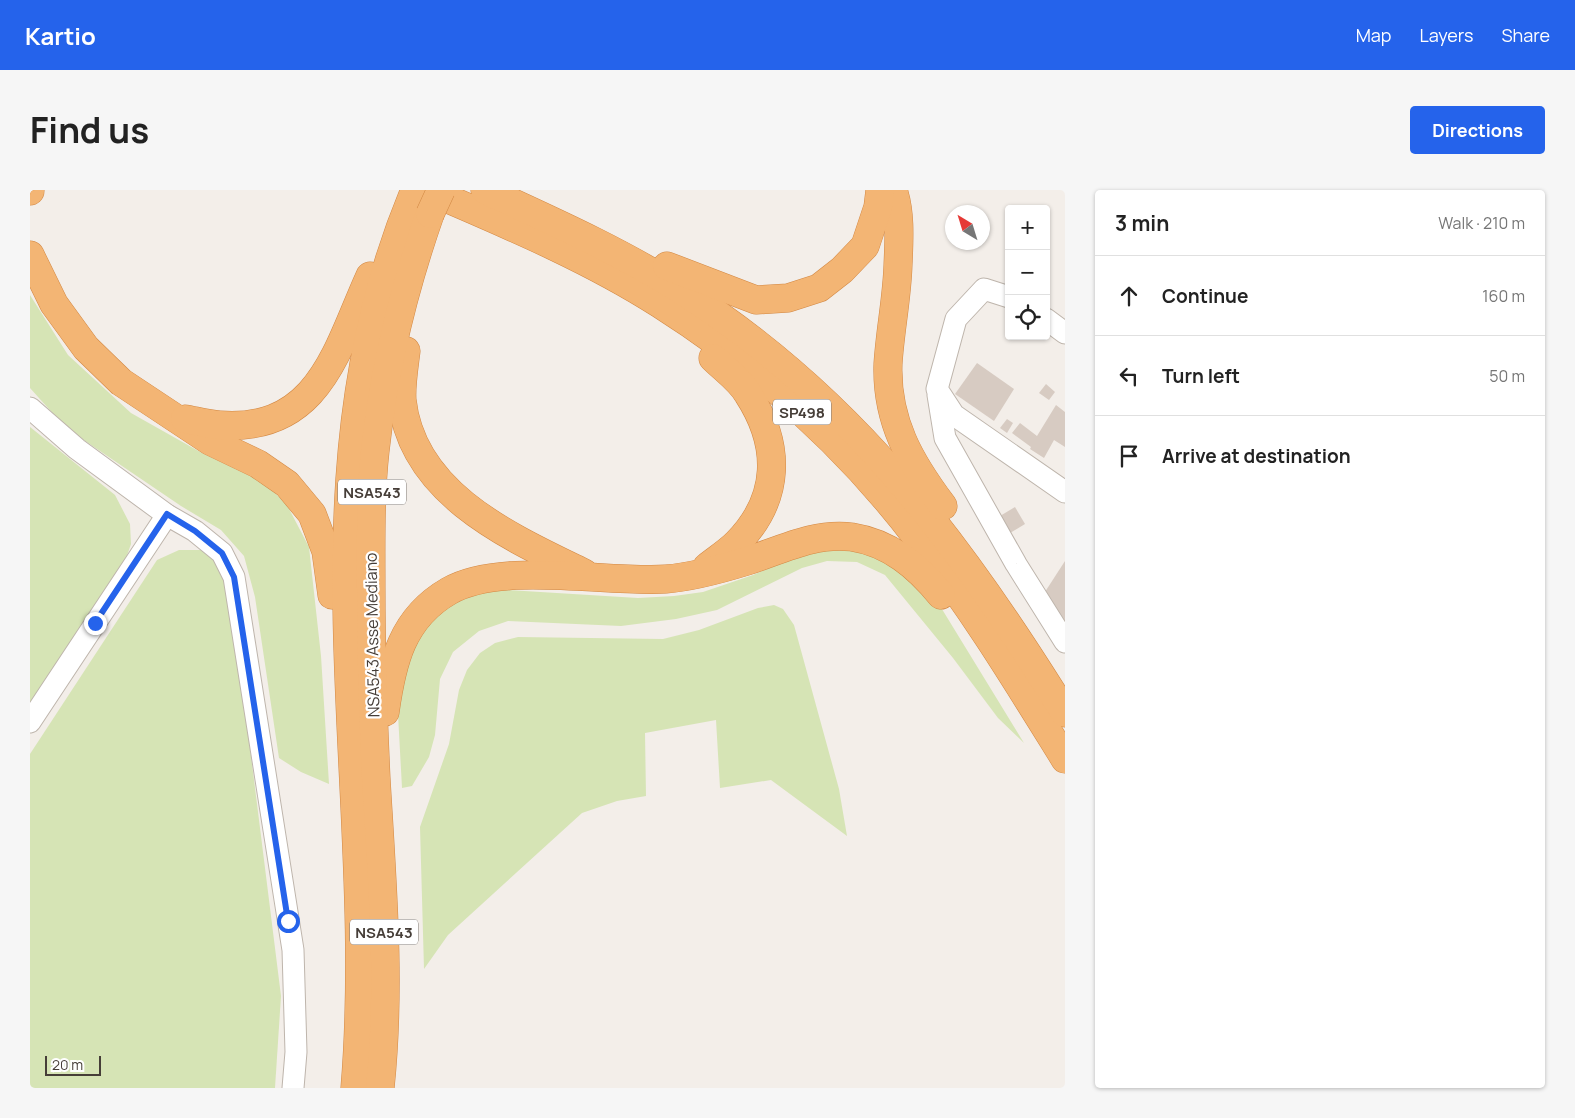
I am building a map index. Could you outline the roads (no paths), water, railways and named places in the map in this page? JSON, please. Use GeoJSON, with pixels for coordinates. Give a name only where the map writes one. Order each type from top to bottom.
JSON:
{"type":"FeatureCollection","features":[{"type":"Feature","properties":{"kind":"highway"},"geometry":{"type":"LineString","coordinates":[[485,190],[590,239],[678,288],[741,331],[791,370],[841,416],[938,525],[1019,642],[1065,713]]}},
{"type":"Feature","properties":{"kind":"highway"},"geometry":{"type":"LineString","coordinates":[[590,239],[645,256],[694,278],[756,300],[788,298],[819,288],[842,270],[866,246],[878,207],[880,190]]}},
{"type":"Feature","properties":{"kind":"highway"},"geometry":{"type":"LineString","coordinates":[[893,190],[900,237],[888,364],[890,400],[898,432],[923,480],[966,538],[993,583],[1019,642]]}},
{"type":"Feature","properties":{"kind":"highway"},"geometry":{"type":"LineString","coordinates":[[174,417],[219,425],[252,424],[283,414],[308,396],[329,369],[384,245],[424,198]]}},
{"type":"Feature","properties":{"kind":"highway","name":"NSA543 Asse Mediano"},"geometry":{"type":"LineString","coordinates":[[354,1088],[358,1050],[358,925],[371,580],[371,507],[375,452],[387,365],[412,264],[424,198]]}},
{"type":"Feature","properties":{"kind":"highway","name":"NSA543 Asse Mediano"},"geometry":{"type":"LineString","coordinates":[[380,1088],[384,1050],[384,923],[364,777],[349,706],[346,647],[347,508],[356,409],[375,314],[390,259],[424,198]]}},
{"type":"Feature","properties":{"kind":"highway","name":"SP498"},"geometry":{"type":"LineString","coordinates":[[424,198],[577,259],[659,304],[726,349],[775,388],[824,432],[919,538],[946,575],[1023,692],[1065,760]]}},
{"type":"Feature","properties":{"kind":"highway"},"geometry":{"type":"LineString","coordinates":[[30,253],[54,304],[86,348],[121,382],[210,441],[258,464],[288,484],[312,514],[326,551],[335,634],[349,706]]}},
{"type":"Feature","properties":{"kind":"highway"},"geometry":{"type":"LineString","coordinates":[[412,264],[402,400],[410,435],[430,469],[452,493],[485,521],[516,540],[590,575]]}},
{"type":"Feature","properties":{"kind":"highway"},"geometry":{"type":"LineString","coordinates":[[659,304],[748,392],[767,431],[773,462],[769,492],[757,516],[737,543],[698,574]]}},
{"type":"Feature","properties":{"kind":"highway"},"geometry":{"type":"LineString","coordinates":[[364,777],[396,659],[406,632],[427,607],[450,590],[477,581],[507,577],[590,575],[628,580],[667,579],[698,574],[816,537],[852,537],[886,546],[916,567],[1023,692]]}},
{"type":"Feature","properties":{"kind":"street"},"geometry":{"type":"LineString","coordinates":[[1005,296],[984,289],[956,319],[937,389],[945,438],[1016,564],[1065,642]]}},
{"type":"Feature","properties":{"kind":"street"},"geometry":{"type":"LineString","coordinates":[[1050,322],[1065,332]]}},
{"type":"Feature","properties":{"kind":"street"},"geometry":{"type":"LineString","coordinates":[[937,389],[954,415],[1065,492]]}},
{"type":"Feature","properties":{"kind":"street"},"geometry":{"type":"LineString","coordinates":[[30,408],[77,449],[167,514],[195,531],[222,553],[234,577],[293,950],[296,1052],[293,1088]]}},
{"type":"Feature","properties":{"kind":"street"},"geometry":{"type":"LineString","coordinates":[[30,722],[167,514]]}}]}
